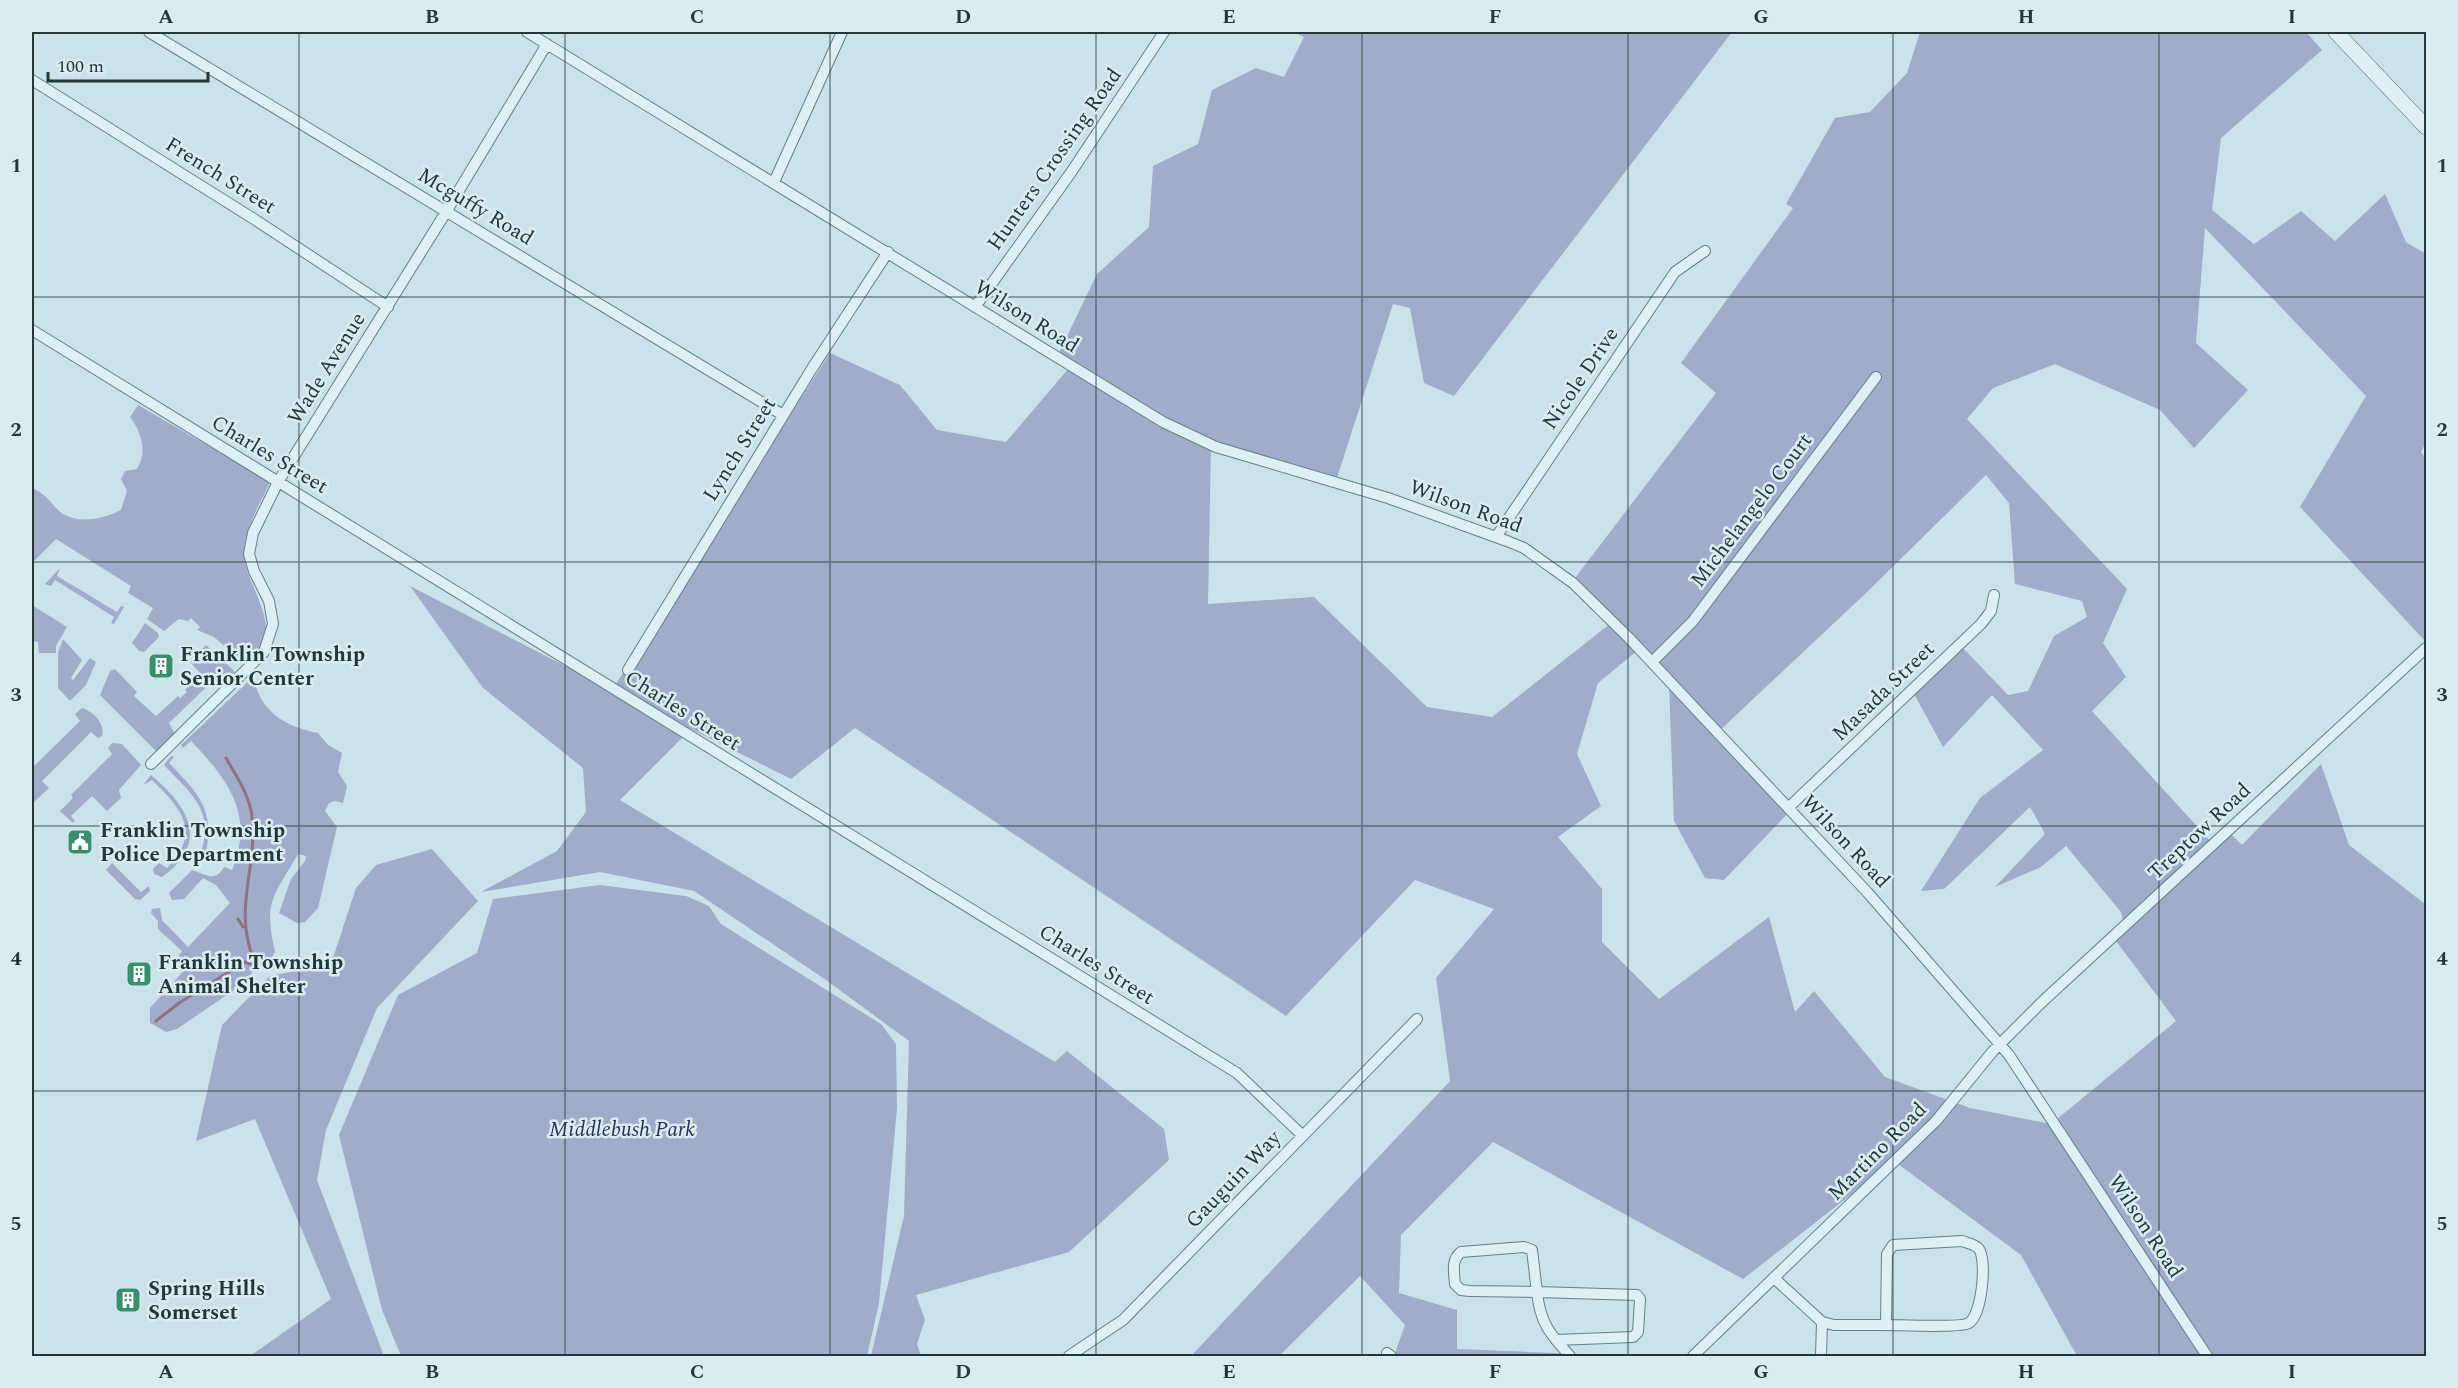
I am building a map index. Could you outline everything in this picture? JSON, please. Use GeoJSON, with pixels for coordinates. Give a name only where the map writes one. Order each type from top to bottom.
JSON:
{"type":"FeatureCollection","features":[{"type":"Feature","properties":{"kind":"main road"},"geometry":{"type":"LineString","coordinates":[[2336,32],[2427,127]]}},
{"type":"Feature","properties":{"kind":"street","name":"Mcguffy Road"},"geometry":{"type":"LineString","coordinates":[[149,32],[783,415]]}},
{"type":"Feature","properties":{"kind":"street","name":"Wilson Road"},"geometry":{"type":"LineString","coordinates":[[527,32],[1163,422],[1216,447],[1388,498],[1496,537],[1524,548],[1573,583],[1652,662],[1868,893],[2000,1045],[2066,1138],[2207,1356]]}},
{"type":"Feature","properties":{"kind":"street"},"geometry":{"type":"LineString","coordinates":[[774,182],[842,32]]}},
{"type":"Feature","properties":{"kind":"street","name":"Hunters Crossing Road"},"geometry":{"type":"LineString","coordinates":[[975,307],[1072,171],[1164,32]]}},
{"type":"Feature","properties":{"kind":"street","name":"Wade Avenue"},"geometry":{"type":"LineString","coordinates":[[151,764],[256,663],[270,640],[272,613],[254,571],[249,545],[278,482],[388,307],[547,44]]}},
{"type":"Feature","properties":{"kind":"street","name":"French Street"},"geometry":{"type":"LineString","coordinates":[[32,80],[254,219],[388,307]]}},
{"type":"Feature","properties":{"kind":"street","name":"Nicole Drive"},"geometry":{"type":"LineString","coordinates":[[1496,537],[1675,272],[1705,251]]}},
{"type":"Feature","properties":{"kind":"street","name":"Lynch Street"},"geometry":{"type":"LineString","coordinates":[[628,670],[783,415],[888,252]]}},
{"type":"Feature","properties":{"kind":"street","name":"Charles Street"},"geometry":{"type":"LineString","coordinates":[[32,330],[1237,1073],[1303,1136]]}},
{"type":"Feature","properties":{"kind":"street","name":"Michelangelo Court"},"geometry":{"type":"LineString","coordinates":[[1652,662],[1692,621],[1876,377]]}},
{"type":"Feature","properties":{"kind":"street","name":"Masada Street"},"geometry":{"type":"LineString","coordinates":[[1788,808],[1981,624],[1991,611],[1994,595]]}},
{"type":"Feature","properties":{"kind":"street","name":"Treptow Road"},"geometry":{"type":"LineString","coordinates":[[2000,1045],[2042,1002],[2427,648]]}},
{"type":"Feature","properties":{"kind":"street","name":"Gauguin Way"},"geometry":{"type":"LineString","coordinates":[[1069,1356],[1123,1320],[1417,1019]]}},
{"type":"Feature","properties":{"kind":"street","name":"Martino Road"},"geometry":{"type":"LineString","coordinates":[[1694,1356],[1936,1122],[2000,1045]]}},
{"type":"Feature","properties":{"kind":"street"},"geometry":{"type":"LineString","coordinates":[[1774,1278],[1822,1322],[1834,1325],[1886,1325],[1965,1325],[1976,1317],[1981,1304],[1979,1249],[1962,1241],[1893,1245],[1887,1254],[1886,1325]]}},
{"type":"Feature","properties":{"kind":"street"},"geometry":{"type":"LineString","coordinates":[[1556,1340],[1633,1338],[1638,1332],[1640,1299],[1633,1293],[1537,1292],[1461,1290],[1455,1284],[1453,1266],[1456,1257],[1461,1252],[1478,1249],[1524,1247],[1532,1250],[1537,1292],[1544,1325],[1556,1340],[1570,1356]]}},
{"type":"Feature","properties":{"kind":"street"},"geometry":{"type":"LineString","coordinates":[[1821,1356],[1822,1322]]}},
{"type":"Feature","properties":{"kind":"green space"},"geometry":{"type":"Polygon","coordinates":[[[1293,32],[1732,32],[1454,396],[1424,383],[1410,308],[1393,304],[1335,484],[1211,445],[1208,604],[1314,597],[1427,707],[1492,717],[1611,623],[1572,582],[1716,393],[1681,363],[1793,208],[1786,204],[1835,118],[1870,112],[1907,73],[1920,32],[2306,32],[2322,50],[2221,138],[2212,210],[2254,244],[2301,211],[2335,241],[2385,194],[2406,242],[2426,254],[2426,442],[2421,452],[2426,459],[2426,642],[2300,507],[2366,396],[2205,228],[2196,343],[2248,390],[2194,448],[2160,410],[2055,364],[1993,388],[1967,419],[2127,589],[2103,643],[2126,677],[2092,711],[2214,845],[2229,832],[2242,845],[2321,764],[2349,845],[2425,904],[2426,1356],[2077,1356],[2021,1255],[1894,1161],[1743,1279],[1493,1142],[1401,1235],[1399,1293],[1457,1310],[1457,1349],[1627,1356],[1394,1356],[1405,1325],[1360,1276],[1279,1356],[1191,1356],[1450,1081],[1436,978],[1494,909],[1415,880],[1286,1016],[855,728],[791,779],[691,729],[620,800],[1055,1062],[1067,1051],[1164,1129],[1169,1160],[1069,1252],[916,1295],[925,1320],[917,1344],[921,1356],[871,1356],[904,1216],[909,1041],[826,980],[694,891],[600,872],[481,892],[557,851],[586,812],[583,768],[483,688],[410,586],[612,690],[830,353],[900,385],[937,430],[1006,442],[1069,368],[1056,359],[1097,274],[1149,227],[1153,166],[1198,144],[1212,90],[1256,68],[1284,77],[1304,37],[1293,32]],[[1986,475],[1866,593],[1716,734],[1790,811],[1724,880],[1705,878],[1674,821],[1669,684],[1637,651],[1598,683],[1577,754],[1601,806],[1558,837],[1602,889],[1602,942],[1659,999],[1769,917],[1795,1012],[1814,991],[1885,1077],[1970,1108],[2051,1124],[2176,1021],[2113,937],[2124,924],[2121,912],[2066,846],[2041,867],[1995,887],[2045,834],[2030,807],[1944,889],[1921,891],[1980,798],[2043,750],[1992,695],[1943,747],[1913,692],[1962,647],[2008,695],[2028,691],[2054,636],[2087,617],[2082,601],[2015,584],[2009,503],[1986,475]]]}},
{"type":"Feature","properties":{"kind":"green space"},"geometry":{"type":"Polygon","coordinates":[[[138,405],[270,482],[250,524],[244,551],[246,564],[263,611],[266,627],[265,640],[257,652],[241,661],[214,637],[197,630],[200,627],[191,618],[188,621],[179,619],[164,631],[147,619],[153,608],[128,593],[131,586],[56,539],[32,563],[32,488],[72,518],[94,519],[121,510],[127,491],[121,479],[125,471],[137,469],[142,456],[140,435],[130,417],[138,405]]]}},
{"type":"Feature","properties":{"kind":"green space"},"geometry":{"type":"Polygon","coordinates":[[[60,568],[57,576],[117,612],[121,606],[124,607],[114,624],[111,623],[114,617],[55,580],[51,586],[45,584],[60,568]]]}},
{"type":"Feature","properties":{"kind":"green space"},"geometry":{"type":"Polygon","coordinates":[[[32,605],[67,627],[56,646],[56,653],[39,653],[38,642],[34,641],[32,605]]]}},
{"type":"Feature","properties":{"kind":"green space"},"geometry":{"type":"Polygon","coordinates":[[[145,623],[158,633],[159,637],[144,652],[139,651],[132,643],[145,623]]]}},
{"type":"Feature","properties":{"kind":"green space"},"geometry":{"type":"Polygon","coordinates":[[[63,639],[82,660],[71,678],[73,680],[90,658],[96,662],[86,685],[70,701],[58,688],[58,653],[63,639]]]}},
{"type":"Feature","properties":{"kind":"green space"},"geometry":{"type":"Polygon","coordinates":[[[206,645],[234,671],[233,677],[227,678],[221,673],[169,723],[175,734],[157,752],[100,695],[110,671],[115,669],[137,692],[134,696],[156,716],[178,696],[180,698],[187,692],[185,690],[201,674],[190,662],[206,645]]]}},
{"type":"Feature","properties":{"kind":"green space"},"geometry":{"type":"Polygon","coordinates":[[[254,676],[261,699],[276,715],[285,722],[318,733],[328,745],[342,753],[338,772],[347,786],[343,803],[335,801],[329,803],[325,811],[337,827],[318,908],[305,922],[297,923],[279,913],[291,879],[305,861],[306,856],[298,854],[273,900],[270,921],[275,951],[272,958],[266,959],[234,990],[177,1029],[166,1032],[150,1023],[150,1008],[188,966],[178,957],[182,951],[158,929],[158,921],[151,913],[152,909],[160,908],[162,920],[188,947],[230,903],[216,885],[203,878],[184,899],[172,900],[169,893],[192,870],[213,876],[221,872],[224,867],[232,870],[240,832],[239,815],[226,784],[191,741],[183,748],[181,745],[254,676]]]}},
{"type":"Feature","properties":{"kind":"green space"},"geometry":{"type":"Polygon","coordinates":[[[82,708],[91,712],[98,719],[102,727],[102,736],[98,738],[91,732],[42,781],[49,788],[32,804],[32,768],[80,721],[75,714],[82,708]]]}},
{"type":"Feature","properties":{"kind":"green space"},"geometry":{"type":"Polygon","coordinates":[[[112,743],[122,744],[141,765],[119,790],[121,798],[107,811],[92,796],[71,816],[75,821],[73,823],[60,811],[73,798],[71,795],[112,754],[108,748],[112,743]]]}},
{"type":"Feature","properties":{"kind":"green space"},"geometry":{"type":"Polygon","coordinates":[[[171,756],[174,757],[169,763],[189,784],[202,804],[208,826],[205,856],[212,858],[212,862],[200,859],[205,835],[202,811],[192,795],[164,765],[171,756]]]}},
{"type":"Feature","properties":{"kind":"green space"},"geometry":{"type":"Polygon","coordinates":[[[151,775],[175,799],[189,824],[190,838],[186,851],[177,864],[162,877],[154,874],[153,869],[159,863],[167,868],[178,855],[186,832],[179,811],[163,791],[152,780],[143,785],[151,775]]]}},
{"type":"Feature","properties":{"kind":"green space"},"geometry":{"type":"Polygon","coordinates":[[[432,849],[478,901],[377,1008],[326,1130],[317,1180],[384,1356],[250,1356],[331,1299],[255,1119],[196,1141],[222,1025],[270,976],[331,964],[356,888],[376,865],[432,849]]]}},
{"type":"Feature","properties":{"kind":"green space"},"geometry":{"type":"Polygon","coordinates":[[[112,863],[141,892],[149,886],[150,891],[140,900],[135,899],[106,870],[112,863]]]}},
{"type":"Feature","properties":{"kind":"green space","name":"Middlebush Park"},"geometry":{"type":"Polygon","coordinates":[[[600,885],[686,896],[709,906],[721,924],[881,1024],[896,1044],[897,1108],[879,1303],[867,1356],[401,1356],[382,1310],[339,1135],[398,995],[477,953],[493,899],[600,885]]]}},
{"type":"Feature","properties":{"kind":"waterway"},"geometry":{"type":"LineString","coordinates":[[226,758],[245,793],[252,816],[252,855],[245,908],[249,945],[256,966]]}},
{"type":"Feature","properties":{"kind":"waterway"},"geometry":{"type":"LineString","coordinates":[[238,919],[243,927]]}},
{"type":"Feature","properties":{"kind":"waterway"},"geometry":{"type":"LineString","coordinates":[[156,1021],[179,1003],[245,962],[256,966]]}},
{"type":"Feature","properties":{"kind":"place","name":"Franklin Township Senior Center"},"geometry":{"type":"Point","coordinates":[161,666]}},
{"type":"Feature","properties":{"kind":"place","name":"Franklin Township Police Department"},"geometry":{"type":"Point","coordinates":[80,842]}},
{"type":"Feature","properties":{"kind":"place","name":"Franklin Township Animal Shelter"},"geometry":{"type":"Point","coordinates":[139,974]}},
{"type":"Feature","properties":{"kind":"place","name":"Spring Hills Somerset"},"geometry":{"type":"Point","coordinates":[128,1300]}}]}
